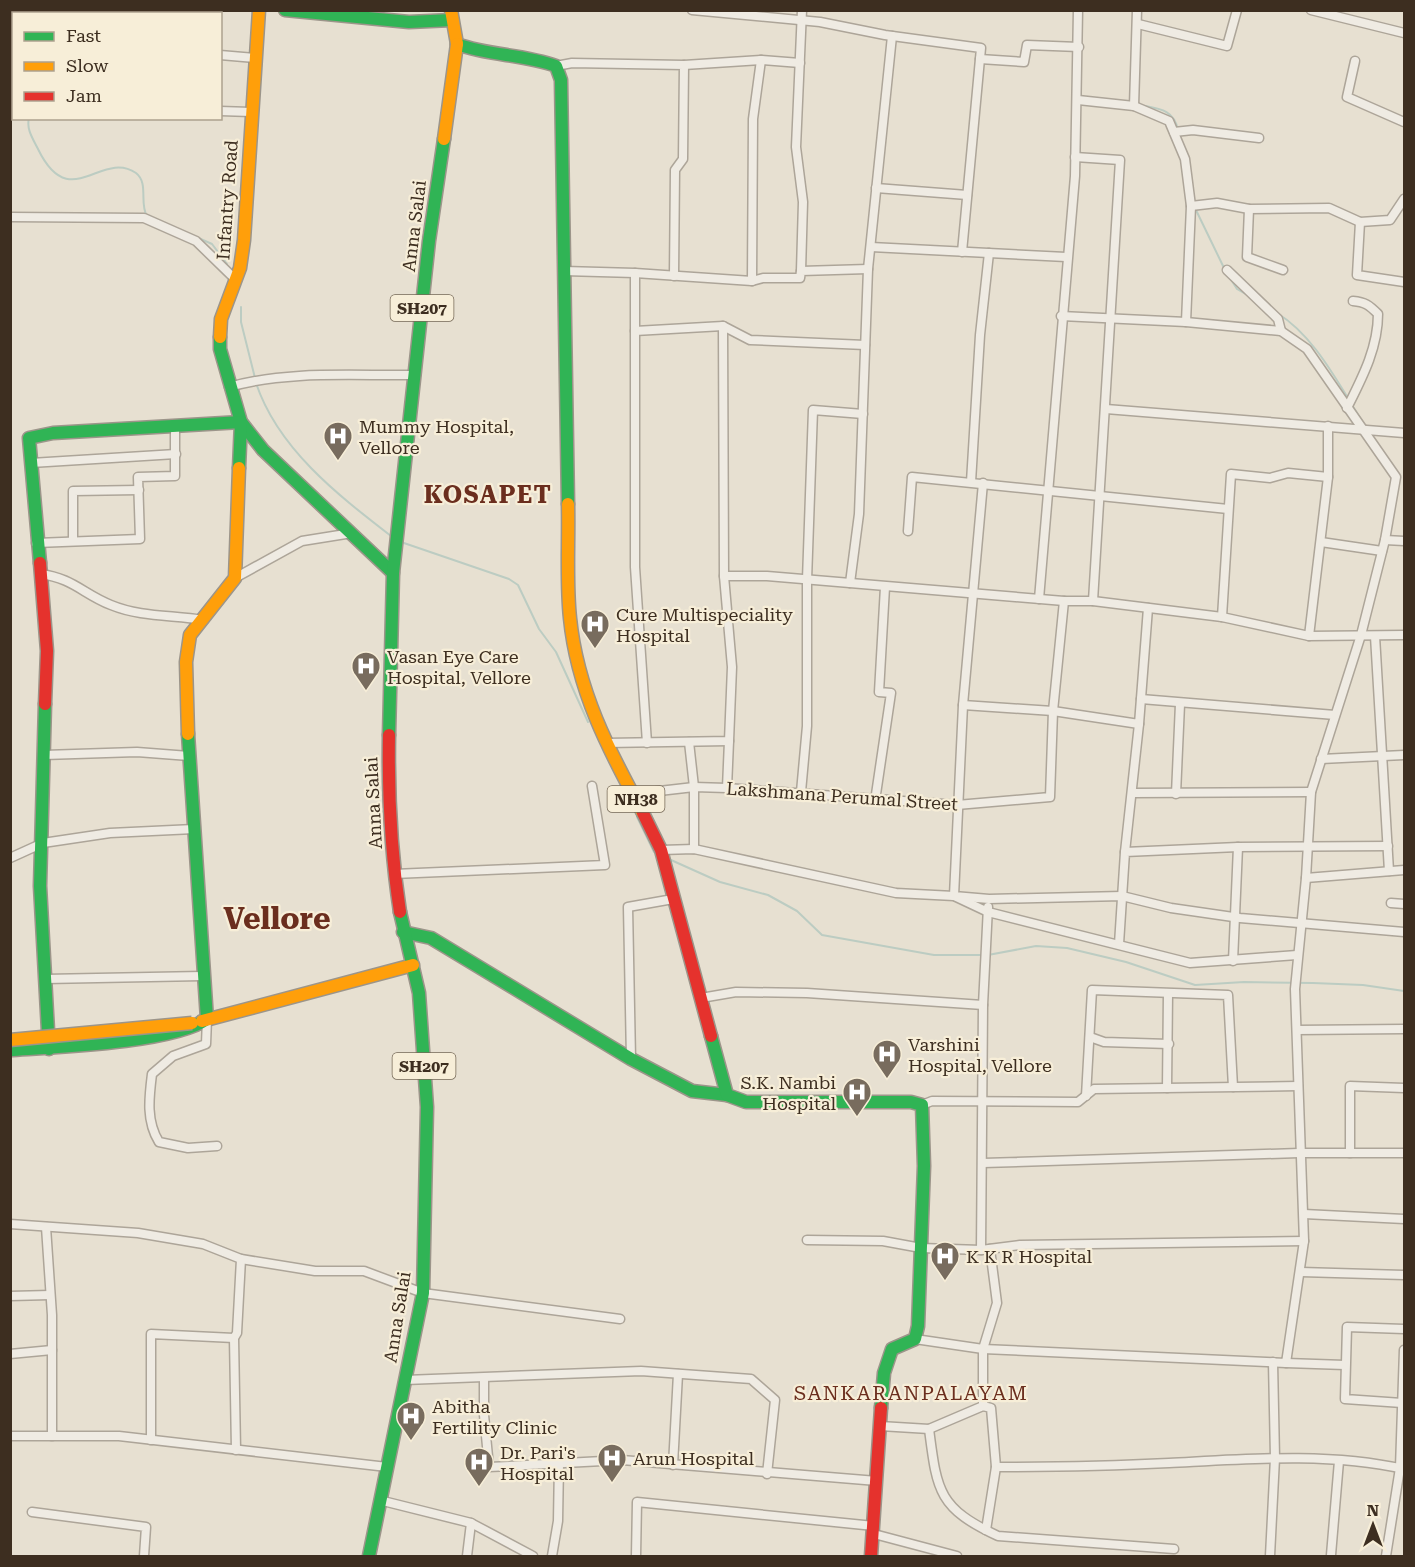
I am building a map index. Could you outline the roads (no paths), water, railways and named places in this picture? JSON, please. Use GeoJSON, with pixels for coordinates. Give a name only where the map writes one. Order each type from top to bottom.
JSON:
{"type":"FeatureCollection","features":[{"type":"Feature","properties":{"kind":"main road","name":"Infantry Road"},"geometry":{"type":"LineString","coordinates":[[259,10],[244,240],[240,268],[221,319],[220,349],[229,387],[241,422],[263,450],[314,502],[352,533],[393,573]]}},
{"type":"Feature","properties":{"kind":"main road"},"geometry":{"type":"LineString","coordinates":[[285,10],[409,22],[452,15]]}},
{"type":"Feature","properties":{"kind":"main road","name":"Anna Salai"},"geometry":{"type":"LineString","coordinates":[[369,1557],[423,1293],[427,1107],[419,993],[413,964],[402,932],[394,874],[388,777],[393,573],[429,241],[462,10]]}},
{"type":"Feature","properties":{"kind":"main road","name":"Anna Salai"},"geometry":{"type":"LineString","coordinates":[[452,15],[457,44]]}},
{"type":"Feature","properties":{"kind":"main road"},"geometry":{"type":"LineString","coordinates":[[457,44],[476,52],[540,59],[556,66]]}},
{"type":"Feature","properties":{"kind":"main road","name":"NH38"},"geometry":{"type":"LineString","coordinates":[[556,66],[561,80],[570,618],[581,678],[606,743],[661,850],[727,1095]]}},
{"type":"Feature","properties":{"kind":"main road"},"geometry":{"type":"LineString","coordinates":[[10,1050],[48,1048],[171,1034],[202,1026],[207,1019],[202,976],[189,756],[186,662],[190,635],[235,578],[241,422],[52,433],[29,438],[36,543],[47,651],[40,886],[48,1048]]}},
{"type":"Feature","properties":{"kind":"main road"},"geometry":{"type":"LineString","coordinates":[[402,932],[431,938],[632,1059],[692,1091],[727,1095],[746,1102],[911,1102],[922,1105],[924,1166],[918,1326],[915,1339],[892,1349],[884,1372],[872,1557]]}},
{"type":"Feature","properties":{"kind":"main road"},"geometry":{"type":"LineString","coordinates":[[10,1040],[192,1023],[413,964]]}},
{"type":"Feature","properties":{"kind":"street"},"geometry":{"type":"LineString","coordinates":[[1039,599],[1075,157],[1078,100],[1078,10]]}},
{"type":"Feature","properties":{"kind":"street"},"geometry":{"type":"LineString","coordinates":[[1134,106],[1137,10]]}},
{"type":"Feature","properties":{"kind":"street"},"geometry":{"type":"LineString","coordinates":[[1138,24],[1227,46],[1237,10]]}},
{"type":"Feature","properties":{"kind":"street"},"geometry":{"type":"LineString","coordinates":[[1311,10],[1404,33]]}},
{"type":"Feature","properties":{"kind":"street"},"geometry":{"type":"LineString","coordinates":[[692,11],[802,15],[892,36],[981,48],[962,252]]}},
{"type":"Feature","properties":{"kind":"street"},"geometry":{"type":"LineString","coordinates":[[564,272],[635,273],[752,281],[763,278],[800,278],[803,202],[796,147],[802,15]]}},
{"type":"Feature","properties":{"kind":"street"},"geometry":{"type":"LineString","coordinates":[[850,583],[859,514],[868,269],[892,36]]}},
{"type":"Feature","properties":{"kind":"street"},"geometry":{"type":"LineString","coordinates":[[980,59],[1024,62],[1027,45],[1079,47]]}},
{"type":"Feature","properties":{"kind":"street"},"geometry":{"type":"LineString","coordinates":[[222,55],[255,58]]}},
{"type":"Feature","properties":{"kind":"street"},"geometry":{"type":"LineString","coordinates":[[556,66],[572,63],[684,65],[761,60],[800,63]]}},
{"type":"Feature","properties":{"kind":"street"},"geometry":{"type":"LineString","coordinates":[[752,281],[753,119],[761,60]]}},
{"type":"Feature","properties":{"kind":"street"},"geometry":{"type":"LineString","coordinates":[[1355,61],[1347,97],[1404,122]]}},
{"type":"Feature","properties":{"kind":"street"},"geometry":{"type":"LineString","coordinates":[[674,276],[675,170],[683,159],[684,65]]}},
{"type":"Feature","properties":{"kind":"street"},"geometry":{"type":"LineString","coordinates":[[1078,100],[1134,106],[1168,121],[1185,159],[1191,206],[1186,322]]}},
{"type":"Feature","properties":{"kind":"street"},"geometry":{"type":"LineString","coordinates":[[222,111],[251,112]]}},
{"type":"Feature","properties":{"kind":"street"},"geometry":{"type":"LineString","coordinates":[[1173,132],[1193,129],[1259,138]]}},
{"type":"Feature","properties":{"kind":"street"},"geometry":{"type":"LineString","coordinates":[[1075,157],[1120,160],[1093,601]]}},
{"type":"Feature","properties":{"kind":"street"},"geometry":{"type":"LineString","coordinates":[[876,188],[967,195]]}},
{"type":"Feature","properties":{"kind":"street"},"geometry":{"type":"LineString","coordinates":[[1191,206],[1217,203],[1249,209],[1329,208],[1360,222],[1390,220],[1404,199]]}},
{"type":"Feature","properties":{"kind":"street"},"geometry":{"type":"LineString","coordinates":[[1249,209],[1247,257],[1283,270]]}},
{"type":"Feature","properties":{"kind":"street"},"geometry":{"type":"LineString","coordinates":[[10,217],[144,218],[196,241],[235,279]]}},
{"type":"Feature","properties":{"kind":"street"},"geometry":{"type":"LineString","coordinates":[[1360,222],[1357,275],[1404,282]]}},
{"type":"Feature","properties":{"kind":"street"},"geometry":{"type":"LineString","coordinates":[[871,247],[1066,257]]}},
{"type":"Feature","properties":{"kind":"street"},"geometry":{"type":"LineString","coordinates":[[971,482],[980,335],[989,254]]}},
{"type":"Feature","properties":{"kind":"street"},"geometry":{"type":"LineString","coordinates":[[801,271],[868,269]]}},
{"type":"Feature","properties":{"kind":"street"},"geometry":{"type":"LineString","coordinates":[[1227,270],[1278,319],[1281,331]]}},
{"type":"Feature","properties":{"kind":"street"},"geometry":{"type":"LineString","coordinates":[[635,273],[635,567],[647,743]]}},
{"type":"Feature","properties":{"kind":"street"},"geometry":{"type":"LineString","coordinates":[[1347,408],[1367,366],[1377,327],[1377,314],[1372,307],[1366,302],[1353,301]]}},
{"type":"Feature","properties":{"kind":"street"},"geometry":{"type":"LineString","coordinates":[[1061,316],[1186,322],[1281,331],[1307,350],[1361,428],[1400,477],[1361,635],[1311,792],[1306,878],[1295,989],[1298,1030],[1299,1153],[1304,1241],[1286,1363]]}},
{"type":"Feature","properties":{"kind":"street"},"geometry":{"type":"LineString","coordinates":[[635,331],[723,326],[750,340],[866,345]]}},
{"type":"Feature","properties":{"kind":"street"},"geometry":{"type":"LineString","coordinates":[[723,326],[724,576],[732,667],[727,788]]}},
{"type":"Feature","properties":{"kind":"street"},"geometry":{"type":"LineString","coordinates":[[229,387],[257,379],[416,375]]}},
{"type":"Feature","properties":{"kind":"street"},"geometry":{"type":"LineString","coordinates":[[1106,409],[1404,433]]}},
{"type":"Feature","properties":{"kind":"street"},"geometry":{"type":"LineString","coordinates":[[801,792],[807,705],[807,580],[813,410],[863,414]]}},
{"type":"Feature","properties":{"kind":"street"},"geometry":{"type":"LineString","coordinates":[[1309,636],[1328,477],[1328,426]]}},
{"type":"Feature","properties":{"kind":"street"},"geometry":{"type":"LineString","coordinates":[[36,543],[140,539],[138,477],[175,476],[175,427]]}},
{"type":"Feature","properties":{"kind":"street"},"geometry":{"type":"LineString","coordinates":[[31,463],[176,454]]}},
{"type":"Feature","properties":{"kind":"street"},"geometry":{"type":"LineString","coordinates":[[1222,617],[1231,474],[1270,478],[1288,473],[1328,477]]}},
{"type":"Feature","properties":{"kind":"street"},"geometry":{"type":"LineString","coordinates":[[908,531],[912,477],[1228,509]]}},
{"type":"Feature","properties":{"kind":"street"},"geometry":{"type":"LineString","coordinates":[[954,896],[963,705],[983,483]]}},
{"type":"Feature","properties":{"kind":"street"},"geometry":{"type":"LineString","coordinates":[[73,540],[73,491],[139,490]]}},
{"type":"Feature","properties":{"kind":"street"},"geometry":{"type":"LineString","coordinates":[[235,578],[302,541],[352,533]]}},
{"type":"Feature","properties":{"kind":"street"},"geometry":{"type":"LineString","coordinates":[[1385,540],[1404,542]]}},
{"type":"Feature","properties":{"kind":"street"},"geometry":{"type":"LineString","coordinates":[[1321,542],[1382,551]]}},
{"type":"Feature","properties":{"kind":"street"},"geometry":{"type":"LineString","coordinates":[[40,574],[61,576],[111,605],[145,614],[202,620]]}},
{"type":"Feature","properties":{"kind":"street"},"geometry":{"type":"LineString","coordinates":[[724,576],[850,583],[1064,601],[1093,601],[1222,617],[1309,636],[1404,635]]}},
{"type":"Feature","properties":{"kind":"street"},"geometry":{"type":"LineString","coordinates":[[875,801],[891,693],[879,692],[885,587]]}},
{"type":"Feature","properties":{"kind":"street"},"geometry":{"type":"LineString","coordinates":[[1053,711],[1064,601]]}},
{"type":"Feature","properties":{"kind":"street"},"geometry":{"type":"LineString","coordinates":[[1119,944],[1125,852],[1133,793],[1148,608]]}},
{"type":"Feature","properties":{"kind":"street"},"geometry":{"type":"LineString","coordinates":[[1375,636],[1389,871]]}},
{"type":"Feature","properties":{"kind":"street"},"geometry":{"type":"LineString","coordinates":[[1141,699],[1335,715]]}},
{"type":"Feature","properties":{"kind":"street"},"geometry":{"type":"LineString","coordinates":[[1176,794],[1180,704]]}},
{"type":"Feature","properties":{"kind":"street"},"geometry":{"type":"LineString","coordinates":[[963,705],[1053,711],[1139,724]]}},
{"type":"Feature","properties":{"kind":"street","name":"Lakshmana Perumal Street"},"geometry":{"type":"LineString","coordinates":[[633,794],[694,787],[727,788],[801,792],[875,801],[957,805],[1050,797],[1053,711]]}},
{"type":"Feature","properties":{"kind":"street"},"geometry":{"type":"LineString","coordinates":[[606,743],[729,741]]}},
{"type":"Feature","properties":{"kind":"street"},"geometry":{"type":"LineString","coordinates":[[688,742],[694,787],[694,849]]}},
{"type":"Feature","properties":{"kind":"street"},"geometry":{"type":"LineString","coordinates":[[44,755],[137,752],[189,756]]}},
{"type":"Feature","properties":{"kind":"street"},"geometry":{"type":"LineString","coordinates":[[1321,759],[1404,755]]}},
{"type":"Feature","properties":{"kind":"street"},"geometry":{"type":"LineString","coordinates":[[394,874],[605,865],[592,786]]}},
{"type":"Feature","properties":{"kind":"street"},"geometry":{"type":"LineString","coordinates":[[1133,793],[1311,792]]}},
{"type":"Feature","properties":{"kind":"street"},"geometry":{"type":"LineString","coordinates":[[10,858],[43,843],[110,833],[194,829]]}},
{"type":"Feature","properties":{"kind":"street"},"geometry":{"type":"LineString","coordinates":[[1125,852],[1238,847],[1388,846]]}},
{"type":"Feature","properties":{"kind":"street"},"geometry":{"type":"LineString","coordinates":[[1233,961],[1238,847]]}},
{"type":"Feature","properties":{"kind":"street"},"geometry":{"type":"LineString","coordinates":[[661,850],[694,849],[896,893],[988,898],[1122,896],[1171,908],[1404,932]]}},
{"type":"Feature","properties":{"kind":"street"},"geometry":{"type":"LineString","coordinates":[[1306,878],[1404,870]]}},
{"type":"Feature","properties":{"kind":"street"},"geometry":{"type":"LineString","coordinates":[[954,896],[988,912],[1190,963],[1297,955]]}},
{"type":"Feature","properties":{"kind":"street"},"geometry":{"type":"LineString","coordinates":[[632,1059],[628,907],[673,898]]}},
{"type":"Feature","properties":{"kind":"street"},"geometry":{"type":"LineString","coordinates":[[981,1250],[983,1162],[981,1040],[988,898]]}},
{"type":"Feature","properties":{"kind":"street"},"geometry":{"type":"LineString","coordinates":[[1391,903],[1404,904]]}},
{"type":"Feature","properties":{"kind":"street"},"geometry":{"type":"LineString","coordinates":[[45,979],[202,976]]}},
{"type":"Feature","properties":{"kind":"street"},"geometry":{"type":"LineString","coordinates":[[1086,1096],[1092,990],[1228,995],[1233,1087]]}},
{"type":"Feature","properties":{"kind":"street"},"geometry":{"type":"LineString","coordinates":[[701,998],[736,992],[807,993],[983,1005]]}},
{"type":"Feature","properties":{"kind":"street"},"geometry":{"type":"LineString","coordinates":[[1167,1088],[1168,994]]}},
{"type":"Feature","properties":{"kind":"street"},"geometry":{"type":"LineString","coordinates":[[207,1019],[206,1044],[173,1056],[152,1074],[149,1097],[151,1128],[159,1142],[188,1148],[217,1146]]}},
{"type":"Feature","properties":{"kind":"street"},"geometry":{"type":"LineString","coordinates":[[1298,1030],[1404,1029]]}},
{"type":"Feature","properties":{"kind":"street"},"geometry":{"type":"LineString","coordinates":[[1090,1037],[1104,1042],[1169,1044]]}},
{"type":"Feature","properties":{"kind":"street"},"geometry":{"type":"LineString","coordinates":[[922,1105],[932,1101],[982,1100],[1078,1102],[1094,1089],[1298,1086]]}},
{"type":"Feature","properties":{"kind":"street"},"geometry":{"type":"LineString","coordinates":[[1350,1153],[1350,1086],[1404,1088]]}},
{"type":"Feature","properties":{"kind":"street"},"geometry":{"type":"LineString","coordinates":[[983,1162],[1299,1153],[1404,1153]]}},
{"type":"Feature","properties":{"kind":"street"},"geometry":{"type":"LineString","coordinates":[[1304,1214],[1404,1219]]}},
{"type":"Feature","properties":{"kind":"street"},"geometry":{"type":"LineString","coordinates":[[10,1224],[138,1233],[202,1244],[241,1258],[315,1271],[364,1271],[423,1293],[620,1319]]}},
{"type":"Feature","properties":{"kind":"street"},"geometry":{"type":"LineString","coordinates":[[46,1227],[52,1350],[52,1436]]}},
{"type":"Feature","properties":{"kind":"street"},"geometry":{"type":"LineString","coordinates":[[807,1240],[883,1241],[921,1248],[981,1250],[1020,1245],[1304,1241]]}},
{"type":"Feature","properties":{"kind":"street"},"geometry":{"type":"LineString","coordinates":[[983,1406],[983,1349],[997,1303],[990,1249]]}},
{"type":"Feature","properties":{"kind":"street"},"geometry":{"type":"LineString","coordinates":[[236,1450],[234,1338],[237,1333],[241,1258]]}},
{"type":"Feature","properties":{"kind":"street"},"geometry":{"type":"LineString","coordinates":[[1301,1272],[1404,1275]]}},
{"type":"Feature","properties":{"kind":"street"},"geometry":{"type":"LineString","coordinates":[[10,1296],[50,1295]]}},
{"type":"Feature","properties":{"kind":"street"},"geometry":{"type":"LineString","coordinates":[[1402,1403],[1345,1399],[1347,1327],[1404,1329]]}},
{"type":"Feature","properties":{"kind":"street"},"geometry":{"type":"LineString","coordinates":[[151,1440],[151,1334],[234,1338]]}},
{"type":"Feature","properties":{"kind":"street"},"geometry":{"type":"LineString","coordinates":[[915,1339],[983,1349],[1346,1365]]}},
{"type":"Feature","properties":{"kind":"street"},"geometry":{"type":"LineString","coordinates":[[10,1354],[52,1350]]}},
{"type":"Feature","properties":{"kind":"street"},"geometry":{"type":"LineString","coordinates":[[1386,1557],[1402,1469],[1404,1350]]}},
{"type":"Feature","properties":{"kind":"street"},"geometry":{"type":"LineString","coordinates":[[1270,1557],[1275,1458],[1273,1362]]}},
{"type":"Feature","properties":{"kind":"street"},"geometry":{"type":"LineString","coordinates":[[405,1380],[640,1371],[751,1379],[775,1400],[767,1474]]}},
{"type":"Feature","properties":{"kind":"street"},"geometry":{"type":"LineString","coordinates":[[673,1466],[678,1374]]}},
{"type":"Feature","properties":{"kind":"street"},"geometry":{"type":"LineString","coordinates":[[484,1378],[484,1415],[489,1467],[622,1460],[767,1474],[877,1478]]}},
{"type":"Feature","properties":{"kind":"street"},"geometry":{"type":"LineString","coordinates":[[880,1429],[929,1429],[983,1406],[991,1408],[996,1467],[986,1530]]}},
{"type":"Feature","properties":{"kind":"street"},"geometry":{"type":"LineString","coordinates":[[929,1429],[939,1487],[948,1504],[959,1515],[998,1536],[1174,1548]]}},
{"type":"Feature","properties":{"kind":"street"},"geometry":{"type":"LineString","coordinates":[[10,1436],[119,1436],[387,1467]]}},
{"type":"Feature","properties":{"kind":"street"},"geometry":{"type":"LineString","coordinates":[[996,1467],[1081,1467],[1275,1458],[1339,1461],[1402,1469]]}},
{"type":"Feature","properties":{"kind":"street"},"geometry":{"type":"LineString","coordinates":[[1331,1555],[1339,1461]]}},
{"type":"Feature","properties":{"kind":"street"},"geometry":{"type":"LineString","coordinates":[[552,1557],[558,1521],[559,1463]]}},
{"type":"Feature","properties":{"kind":"street"},"geometry":{"type":"LineString","coordinates":[[379,1500],[471,1523],[533,1557]]}},
{"type":"Feature","properties":{"kind":"street"},"geometry":{"type":"LineString","coordinates":[[636,1557],[637,1502],[874,1530],[957,1557]]}},
{"type":"Feature","properties":{"kind":"street"},"geometry":{"type":"LineString","coordinates":[[32,1512],[146,1527],[144,1557]]}},
{"type":"Feature","properties":{"kind":"street"},"geometry":{"type":"LineString","coordinates":[[467,1557],[471,1523]]}},
{"type":"Feature","properties":{"kind":"waterway"},"geometry":{"type":"LineString","coordinates":[[1145,106],[1166,112],[1174,119],[1178,130]]}},
{"type":"Feature","properties":{"kind":"waterway"},"geometry":{"type":"LineString","coordinates":[[28,120],[29,130],[38,149],[50,168],[62,177],[74,179],[86,177],[110,168],[123,168],[136,173],[142,182],[147,216]]}},
{"type":"Feature","properties":{"kind":"waterway"},"geometry":{"type":"LineString","coordinates":[[1195,208],[1225,270]]}},
{"type":"Feature","properties":{"kind":"waterway"},"geometry":{"type":"LineString","coordinates":[[169,225],[212,244],[227,264]]}},
{"type":"Feature","properties":{"kind":"waterway"},"geometry":{"type":"LineString","coordinates":[[1230,278],[1237,289],[1249,296]]}},
{"type":"Feature","properties":{"kind":"waterway"},"geometry":{"type":"LineString","coordinates":[[241,307],[241,322],[255,378]]}},
{"type":"Feature","properties":{"kind":"waterway"},"geometry":{"type":"LineString","coordinates":[[1277,313],[1308,340],[1348,398]]}},
{"type":"Feature","properties":{"kind":"waterway"},"geometry":{"type":"LineString","coordinates":[[256,383],[266,407],[294,450],[331,487],[391,536]]}},
{"type":"Feature","properties":{"kind":"waterway"},"geometry":{"type":"LineString","coordinates":[[1352,405],[1362,421]]}},
{"type":"Feature","properties":{"kind":"waterway"},"geometry":{"type":"LineString","coordinates":[[401,542],[509,579],[518,585],[539,629],[556,652],[588,722]]}},
{"type":"Feature","properties":{"kind":"waterway"},"geometry":{"type":"LineString","coordinates":[[637,817],[654,852]]}},
{"type":"Feature","properties":{"kind":"waterway"},"geometry":{"type":"LineString","coordinates":[[671,860],[720,882],[768,895],[797,911],[822,935],[934,955],[983,955]]}},
{"type":"Feature","properties":{"kind":"waterway"},"geometry":{"type":"LineString","coordinates":[[988,955],[1036,946],[1067,948],[1126,962],[1195,985],[1244,982],[1313,983],[1363,985],[1404,991]]}},
{"type":"Feature","properties":{"kind":"place","name":"Mummy Hospital, Vellore"},"geometry":{"type":"Point","coordinates":[338,462]}},
{"type":"Feature","properties":{"kind":"place","name":"Cure Multispeciality Hospital"},"geometry":{"type":"Point","coordinates":[595,650]}},
{"type":"Feature","properties":{"kind":"place","name":"Vasan Eye Care Hospital, Vellore"},"geometry":{"type":"Point","coordinates":[366,692]}},
{"type":"Feature","properties":{"kind":"place","name":"Varshini Hospital, Vellore"},"geometry":{"type":"Point","coordinates":[887,1080]}},
{"type":"Feature","properties":{"kind":"place","name":"S.K. Nambi Hospital"},"geometry":{"type":"Point","coordinates":[857,1118]}},
{"type":"Feature","properties":{"kind":"place","name":"K K R Hospital"},"geometry":{"type":"Point","coordinates":[945,1282]}},
{"type":"Feature","properties":{"kind":"place","name":"Abitha Fertility Clinic"},"geometry":{"type":"Point","coordinates":[411,1442]}},
{"type":"Feature","properties":{"kind":"place","name":"Arun Hospital"},"geometry":{"type":"Point","coordinates":[612,1484]}},
{"type":"Feature","properties":{"kind":"place","name":"Dr. Pari's Hospital"},"geometry":{"type":"Point","coordinates":[479,1488]}},
{"type":"Feature","properties":{"kind":"district","name":"KOSAPET"},"geometry":{"type":"Point","coordinates":[488,495]}},
{"type":"Feature","properties":{"kind":"district","name":"Vellore"},"geometry":{"type":"Point","coordinates":[277,918]}},
{"type":"Feature","properties":{"kind":"district","name":"SANKARANPALAYAM"},"geometry":{"type":"Point","coordinates":[911,1393]}}]}
